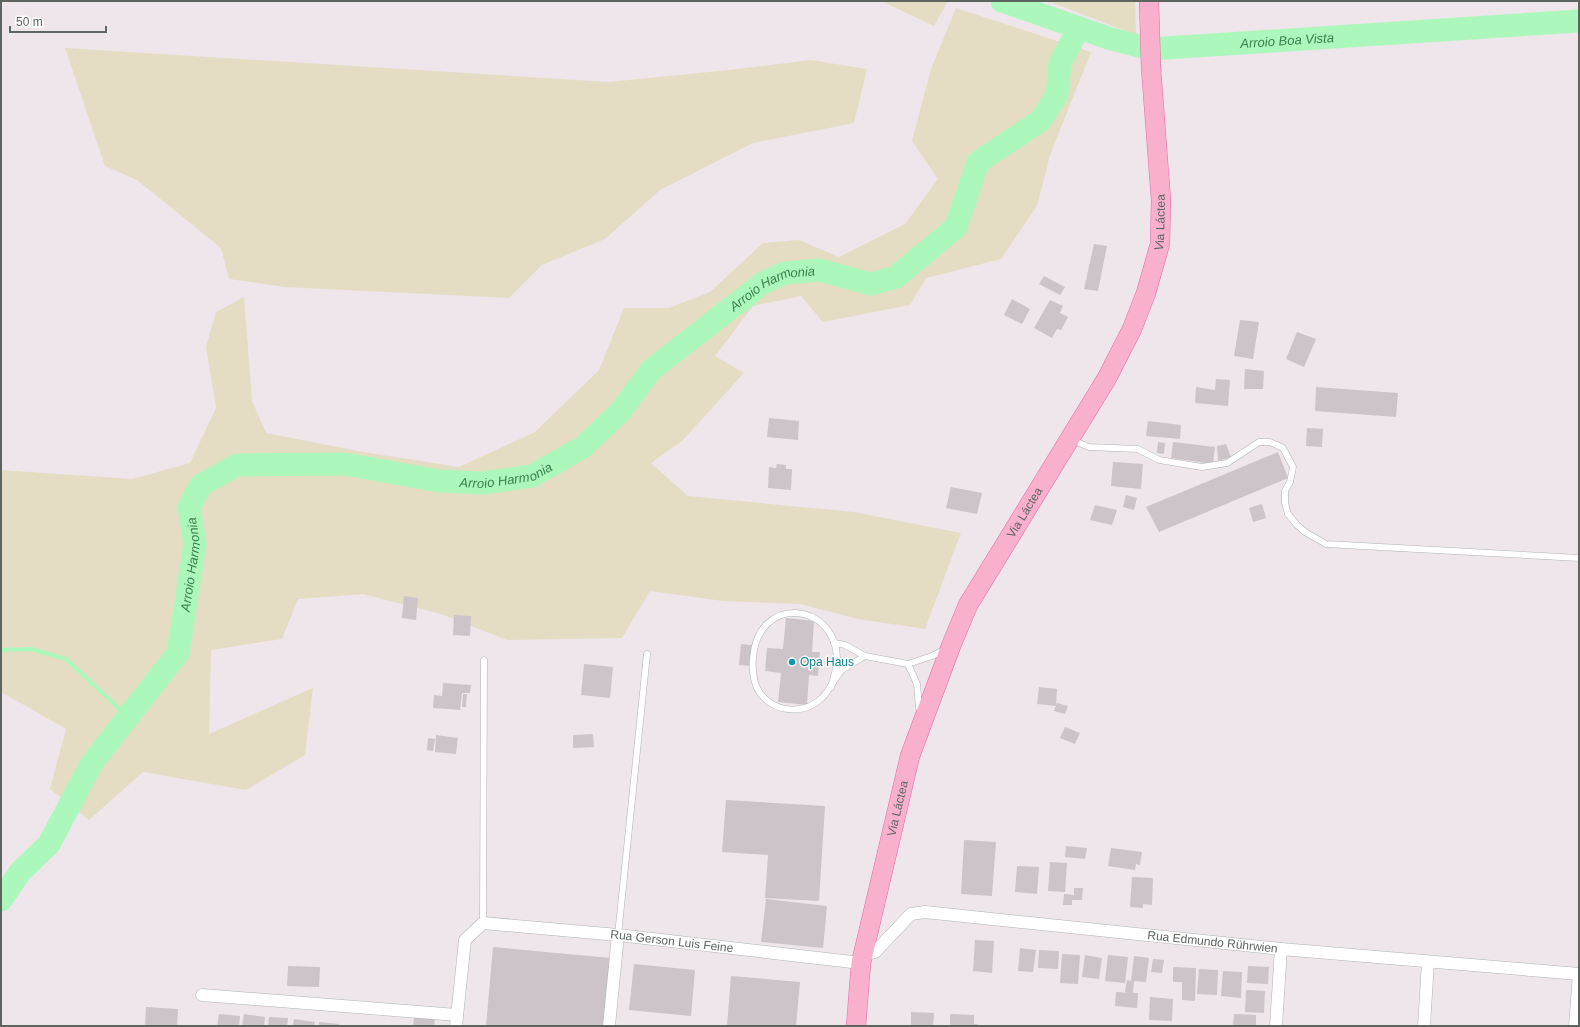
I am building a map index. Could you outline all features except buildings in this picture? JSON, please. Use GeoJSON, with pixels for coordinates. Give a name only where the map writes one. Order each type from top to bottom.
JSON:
{"type":"FeatureCollection","features":[{"type":"Feature","properties":{"kind":"main road","name":"Via Láctea"},"geometry":{"type":"LineString","coordinates":[[856,1026],[863,959],[910,756],[951,646],[968,605],[1107,378],[1132,329],[1146,293],[1160,244],[1162,200],[1151,68],[1149,1]]}},
{"type":"Feature","properties":{"kind":"street","name":"Rua Edmundo Rührwien"},"geometry":{"type":"LineString","coordinates":[[863,959],[875,952],[911,914],[925,912],[1281,949],[1579,974]]}},
{"type":"Feature","properties":{"kind":"street","name":"Rua Gerson Luis Feine"},"geometry":{"type":"LineString","coordinates":[[483,923],[863,959]]}},
{"type":"Feature","properties":{"kind":"street"},"geometry":{"type":"LineString","coordinates":[[202,995],[457,1021],[465,940],[483,923]]}},
{"type":"Feature","properties":{"kind":"street"},"geometry":{"type":"LineString","coordinates":[[609,1026],[618,935]]}},
{"type":"Feature","properties":{"kind":"street"},"geometry":{"type":"LineString","coordinates":[[1276,1026],[1281,949]]}},
{"type":"Feature","properties":{"kind":"street"},"geometry":{"type":"LineString","coordinates":[[1424,1026],[1428,962]]}},
{"type":"Feature","properties":{"kind":"street"},"geometry":{"type":"LineString","coordinates":[[1575,1026],[1579,974]]}},
{"type":"Feature","properties":{"kind":"lane"},"geometry":{"type":"LineString","coordinates":[[1070,439],[1089,447],[1138,449],[1159,460],[1202,467],[1227,463],[1259,442],[1270,442],[1283,448],[1293,467],[1290,482],[1285,491],[1285,503],[1288,514],[1296,525],[1326,544],[1579,558]]}},
{"type":"Feature","properties":{"kind":"lane"},"geometry":{"type":"LineString","coordinates":[[831,687],[836,673],[837,658],[834,642],[827,630],[817,620],[805,614],[791,613],[778,616],[766,624],[757,636],[754,650],[753,680],[760,693],[770,703],[783,709],[796,710],[810,706],[821,698],[831,687],[841,671],[865,656]]}},
{"type":"Feature","properties":{"kind":"lane"},"geometry":{"type":"LineString","coordinates":[[834,642],[845,645],[865,656],[908,664],[932,656],[951,646]]}},
{"type":"Feature","properties":{"kind":"lane"},"geometry":{"type":"LineString","coordinates":[[618,935],[647,654]]}},
{"type":"Feature","properties":{"kind":"lane"},"geometry":{"type":"LineString","coordinates":[[483,923],[484,660]]}},
{"type":"Feature","properties":{"kind":"lane"},"geometry":{"type":"LineString","coordinates":[[908,664],[917,684],[919,708],[924,717]]}},
{"type":"Feature","properties":{"kind":"shaded area"},"geometry":{"type":"Polygon","coordinates":[[[881,1],[948,1],[934,26],[881,1]]]}},
{"type":"Feature","properties":{"kind":"shaded area"},"geometry":{"type":"Polygon","coordinates":[[[1048,1],[1135,1],[1136,35],[1048,1]]]}},
{"type":"Feature","properties":{"kind":"shaded area"},"geometry":{"type":"Polygon","coordinates":[[[956,8],[1091,52],[1050,155],[1037,206],[1001,259],[926,278],[910,305],[823,322],[801,296],[753,306],[715,356],[744,373],[682,441],[651,463],[688,496],[854,512],[961,533],[925,629],[858,619],[800,604],[723,601],[650,591],[622,638],[507,640],[441,614],[363,594],[298,599],[282,639],[211,650],[209,734],[313,688],[305,755],[246,790],[143,772],[89,820],[50,789],[66,729],[1,692],[1,470],[132,479],[190,463],[216,408],[206,347],[216,312],[244,297],[252,401],[266,433],[363,452],[459,467],[535,432],[599,370],[624,308],[669,308],[710,292],[763,243],[799,240],[839,257],[905,224],[938,179],[912,141],[931,69],[956,8]]]}},
{"type":"Feature","properties":{"kind":"shaded area"},"geometry":{"type":"Polygon","coordinates":[[[65,48],[609,82],[811,60],[867,69],[854,123],[753,143],[660,190],[605,239],[542,265],[509,298],[285,287],[229,279],[221,248],[137,180],[105,166],[65,48]]]}},
{"type":"Feature","properties":{"kind":"waterway","name":"Arroio Boa Vista"},"geometry":{"type":"LineString","coordinates":[[1002,1],[1108,38],[1150,49],[1579,21]]}},
{"type":"Feature","properties":{"kind":"waterway","name":"Arroio Harmonia"},"geometry":{"type":"LineString","coordinates":[[1,900],[20,872],[49,844],[92,763],[178,653],[195,544],[189,507],[201,485],[237,465],[345,464],[439,481],[483,483],[532,476],[583,447],[620,412],[651,370],[763,283],[785,273],[819,270],[871,284],[896,277],[956,227],[978,162],[1040,121],[1057,95],[1060,63],[1079,28]]}},
{"type":"Feature","properties":{"kind":"waterway"},"geometry":{"type":"LineString","coordinates":[[1,650],[31,649],[66,659],[128,717]]}},
{"type":"Feature","properties":{"kind":"place","name":"Opa Haus"},"geometry":{"type":"Point","coordinates":[792,662]}}]}
